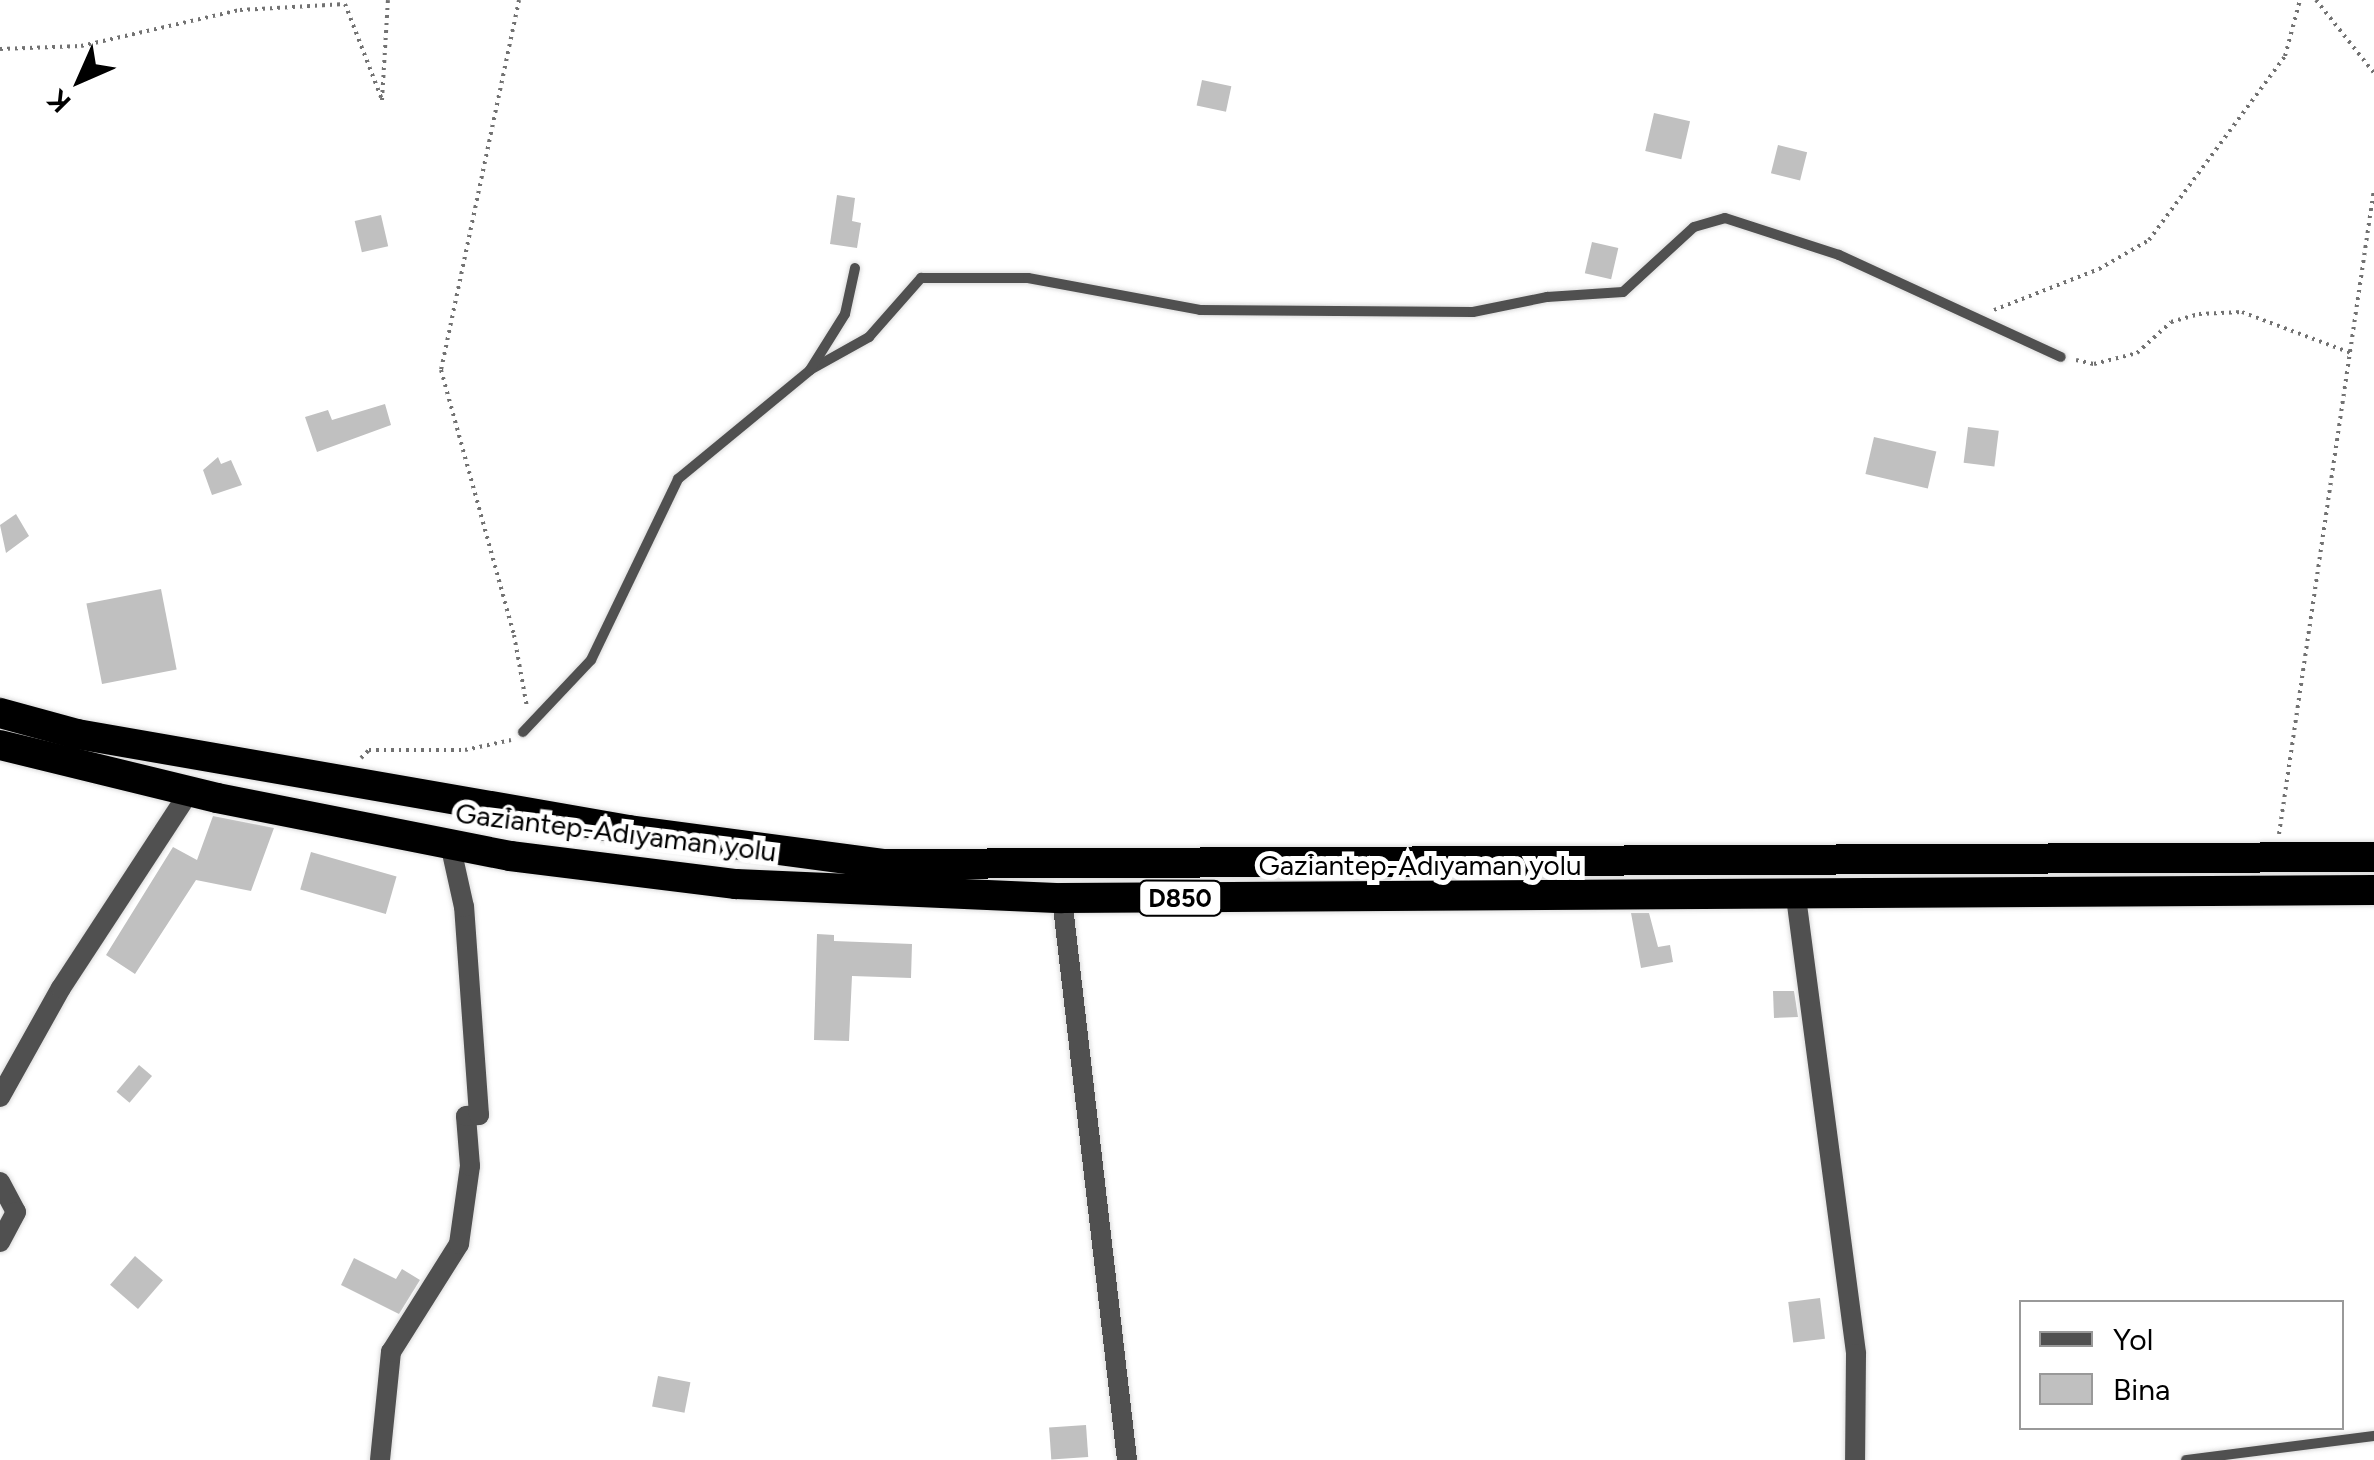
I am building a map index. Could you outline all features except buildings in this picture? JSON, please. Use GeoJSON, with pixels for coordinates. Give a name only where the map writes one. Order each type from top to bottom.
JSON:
{"type":"FeatureCollection","features":[{"type":"Feature","properties":{"kind":"highway","name":"Gaziantep-Adıyaman yolu"},"geometry":{"type":"LineString","coordinates":[[0,713],[77,734],[345,777],[629,830],[883,864],[2374,857]]}},
{"type":"Feature","properties":{"kind":"highway","name":"Gaziantep-Adıyaman yolu"},"geometry":{"type":"LineString","coordinates":[[0,745],[190,791],[450,844],[736,884],[1062,898],[1796,897],[2374,890]]}},
{"type":"Feature","properties":{"kind":"street"},"geometry":{"type":"LineString","coordinates":[[0,1097],[61,988],[190,791]]}},
{"type":"Feature","properties":{"kind":"street"},"geometry":{"type":"LineString","coordinates":[[380,1460],[391,1352],[460,1244],[470,1166],[466,1116],[479,1115],[464,907],[450,844]]}},
{"type":"Feature","properties":{"kind":"street"},"geometry":{"type":"LineString","coordinates":[[1796,897],[1856,1354],[1856,1460]]}},
{"type":"Feature","properties":{"kind":"street"},"geometry":{"type":"LineString","coordinates":[[1062,898],[1127,1460]]}},
{"type":"Feature","properties":{"kind":"street"},"geometry":{"type":"LineString","coordinates":[[0,1182],[16,1212],[0,1242]]}},
{"type":"Feature","properties":{"kind":"lane"},"geometry":{"type":"LineString","coordinates":[[523,732],[592,660],[678,479],[810,370],[869,337],[921,278],[1028,278],[1200,310],[1473,312],[1547,297],[1623,292],[1694,227],[1725,218],[1839,255],[1980,316],[2061,357]]}},
{"type":"Feature","properties":{"kind":"lane"},"geometry":{"type":"LineString","coordinates":[[810,370],[845,314],[855,268]]}},
{"type":"Feature","properties":{"kind":"lane"},"geometry":{"type":"LineString","coordinates":[[2186,1460],[2374,1436]]}},
{"type":"Feature","properties":{"kind":"path"},"geometry":{"type":"LineString","coordinates":[[0,49],[81,46],[240,10],[345,4],[382,100],[388,0]]}},
{"type":"Feature","properties":{"kind":"path"},"geometry":{"type":"LineString","coordinates":[[345,777],[370,750],[501,746],[523,732],[528,709],[514,635],[442,370],[519,0]]}},
{"type":"Feature","properties":{"kind":"path"},"geometry":{"type":"LineString","coordinates":[[1980,316],[2100,269],[2149,240],[2285,56],[2300,0]]}},
{"type":"Feature","properties":{"kind":"path"},"geometry":{"type":"LineString","coordinates":[[2316,0],[2374,73]]}},
{"type":"Feature","properties":{"kind":"path"},"geometry":{"type":"LineString","coordinates":[[2276,859],[2374,189]]}},
{"type":"Feature","properties":{"kind":"path"},"geometry":{"type":"LineString","coordinates":[[2061,357],[2094,364],[2137,353],[2172,322],[2242,312],[2352,353]]}}]}
